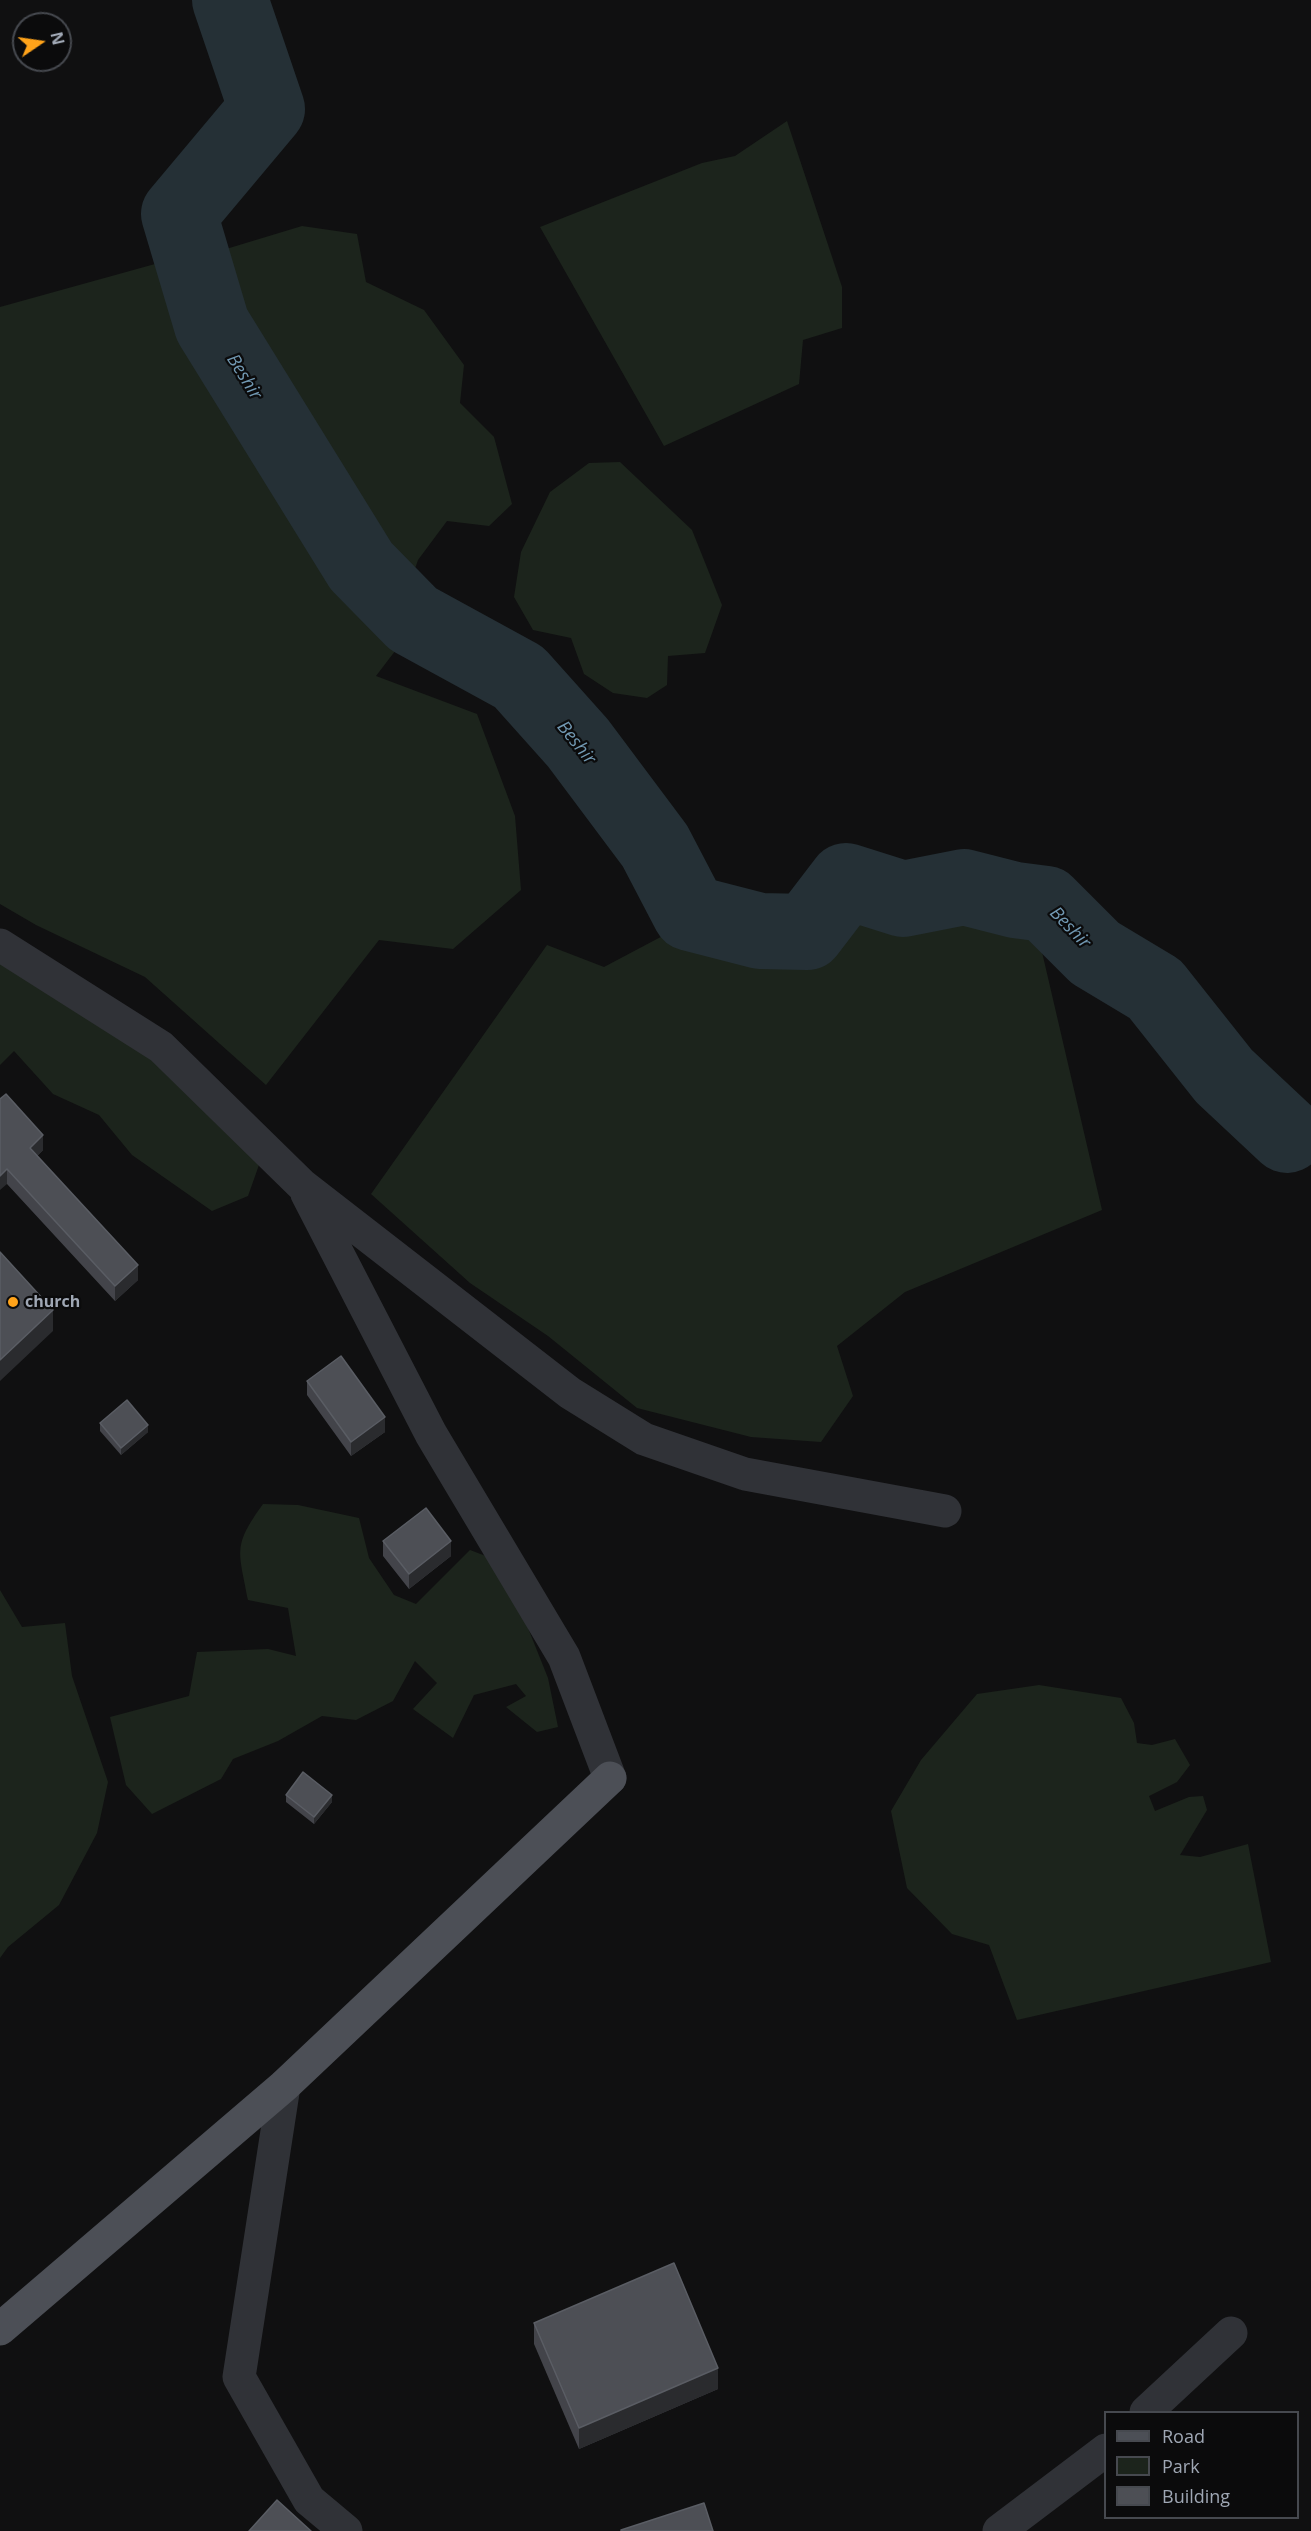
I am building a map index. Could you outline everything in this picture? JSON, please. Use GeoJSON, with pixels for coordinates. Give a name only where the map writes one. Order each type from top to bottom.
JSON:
{"type":"FeatureCollection","features":[{"type":"Feature","properties":{"kind":"main road"},"geometry":{"type":"LineString","coordinates":[[0,2329],[284,2086],[610,1778]]}},
{"type":"Feature","properties":{"kind":"street"},"geometry":{"type":"LineString","coordinates":[[0,945],[161,1047],[302,1185],[570,1393],[644,1439],[745,1474],[945,1511]]}},
{"type":"Feature","properties":{"kind":"street"},"geometry":{"type":"LineString","coordinates":[[302,1185],[431,1434],[564,1658],[610,1778]]}},
{"type":"Feature","properties":{"kind":"street"},"geometry":{"type":"LineString","coordinates":[[284,2086],[239,2376],[309,2500],[345,2531]]}},
{"type":"Feature","properties":{"kind":"street"},"geometry":{"type":"LineString","coordinates":[[1147,2411],[1231,2332]]}},
{"type":"Feature","properties":{"kind":"street"},"geometry":{"type":"LineString","coordinates":[[999,2531],[1104,2452]]}},
{"type":"Feature","properties":{"kind":"green space"},"geometry":{"type":"Polygon","coordinates":[[[787,121],[842,287],[842,328],[803,340],[799,384],[664,446],[540,227],[702,163],[735,156],[787,121]]]}},
{"type":"Feature","properties":{"kind":"green space"},"geometry":{"type":"Polygon","coordinates":[[[302,226],[357,234],[366,282],[424,310],[464,365],[460,403],[494,437],[512,504],[489,526],[447,521],[418,560],[405,598],[372,569],[237,354],[220,319],[207,281],[203,256],[302,226]]]}},
{"type":"Feature","properties":{"kind":"green space"},"geometry":{"type":"Polygon","coordinates":[[[191,254],[200,335],[336,547],[405,638],[376,676],[477,714],[515,816],[521,890],[453,949],[379,940],[266,1085],[145,977],[36,925],[0,904],[0,307],[191,254]]]}},
{"type":"Feature","properties":{"kind":"green space"},"geometry":{"type":"Polygon","coordinates":[[[620,462],[692,530],[722,605],[705,653],[668,656],[667,685],[647,698],[613,693],[584,674],[571,638],[533,630],[514,597],[521,552],[550,492],[589,463],[620,462]]]}},
{"type":"Feature","properties":{"kind":"green space"},"geometry":{"type":"Polygon","coordinates":[[[850,889],[898,907],[979,898],[1032,909],[1102,1210],[905,1292],[837,1346],[853,1396],[821,1442],[751,1437],[637,1408],[548,1336],[470,1283],[371,1194],[547,945],[604,967],[689,922],[811,941],[850,889]]]}},
{"type":"Feature","properties":{"kind":"green space"},"geometry":{"type":"Polygon","coordinates":[[[0,948],[106,1022],[265,1148],[248,1196],[212,1211],[132,1155],[99,1115],[53,1094],[14,1051],[0,1065],[0,948]]]}},
{"type":"Feature","properties":{"kind":"green space"},"geometry":{"type":"Polygon","coordinates":[[[263,1504],[298,1505],[359,1518],[369,1558],[394,1595],[416,1604],[470,1550],[491,1558],[522,1613],[548,1678],[558,1727],[537,1732],[506,1707],[526,1696],[516,1684],[474,1695],[453,1738],[413,1709],[437,1683],[415,1661],[393,1701],[356,1720],[322,1716],[278,1741],[233,1759],[221,1779],[152,1814],[126,1785],[110,1717],[189,1696],[197,1652],[268,1649],[296,1656],[288,1608],[248,1600],[240,1549],[246,1530],[263,1504]]]}},
{"type":"Feature","properties":{"kind":"green space"},"geometry":{"type":"Polygon","coordinates":[[[0,1590],[22,1627],[65,1623],[72,1676],[108,1782],[97,1833],[59,1905],[8,1947],[0,1958],[0,1590]]]}},
{"type":"Feature","properties":{"kind":"green space"},"geometry":{"type":"Polygon","coordinates":[[[1039,1685],[1121,1698],[1134,1723],[1137,1743],[1152,1745],[1175,1739],[1190,1765],[1177,1782],[1149,1796],[1155,1811],[1189,1797],[1203,1796],[1207,1810],[1180,1855],[1200,1857],[1248,1844],[1271,1962],[1017,2020],[989,1945],[952,1934],[907,1888],[891,1811],[921,1760],[977,1694],[1039,1685]]]}},
{"type":"Feature","properties":{"kind":"building"},"geometry":{"type":"Polygon","coordinates":[[[6,1094],[43,1135],[30,1148],[138,1265],[115,1286],[7,1169],[0,1176],[0,1099],[6,1094]]]}},
{"type":"Feature","properties":{"kind":"building","name":"church"},"geometry":{"type":"Polygon","coordinates":[[[0,1252],[53,1310],[0,1360],[0,1252]]]}},
{"type":"Feature","properties":{"kind":"building"},"geometry":{"type":"Polygon","coordinates":[[[341,1356],[385,1417],[351,1442],[307,1381],[341,1356]]]}},
{"type":"Feature","properties":{"kind":"building"},"geometry":{"type":"Polygon","coordinates":[[[127,1400],[148,1425],[121,1448],[100,1423],[127,1400]]]}},
{"type":"Feature","properties":{"kind":"building"},"geometry":{"type":"Polygon","coordinates":[[[426,1508],[451,1541],[409,1574],[383,1541],[426,1508]]]}},
{"type":"Feature","properties":{"kind":"building"},"geometry":{"type":"Polygon","coordinates":[[[303,1772],[332,1795],[314,1817],[286,1795],[303,1772]]]}},
{"type":"Feature","properties":{"kind":"building"},"geometry":{"type":"Polygon","coordinates":[[[674,2263],[718,2368],[579,2428],[534,2323],[674,2263]]]}},
{"type":"Feature","properties":{"kind":"building"},"geometry":{"type":"Polygon","coordinates":[[[277,2500],[311,2531],[249,2531],[277,2500]]]}},
{"type":"Feature","properties":{"kind":"building"},"geometry":{"type":"Polygon","coordinates":[[[704,2503],[713,2531],[621,2531],[621,2530],[704,2503]]]}},
{"type":"Feature","properties":{"kind":"waterway","name":"Beshir"},"geometry":{"type":"LineString","coordinates":[[230,0],[267,109],[179,214],[212,325],[361,566],[413,619],[519,677],[578,743],[655,846],[690,913],[760,931],[807,932],[846,881],[903,899],[964,887],[1015,900],[1046,904],[1095,953],[1155,989],[1224,1076],[1287,1135]]}},
{"type":"Feature","properties":{"kind":"place","name":"church"},"geometry":{"type":"Point","coordinates":[13,1302]}}]}
